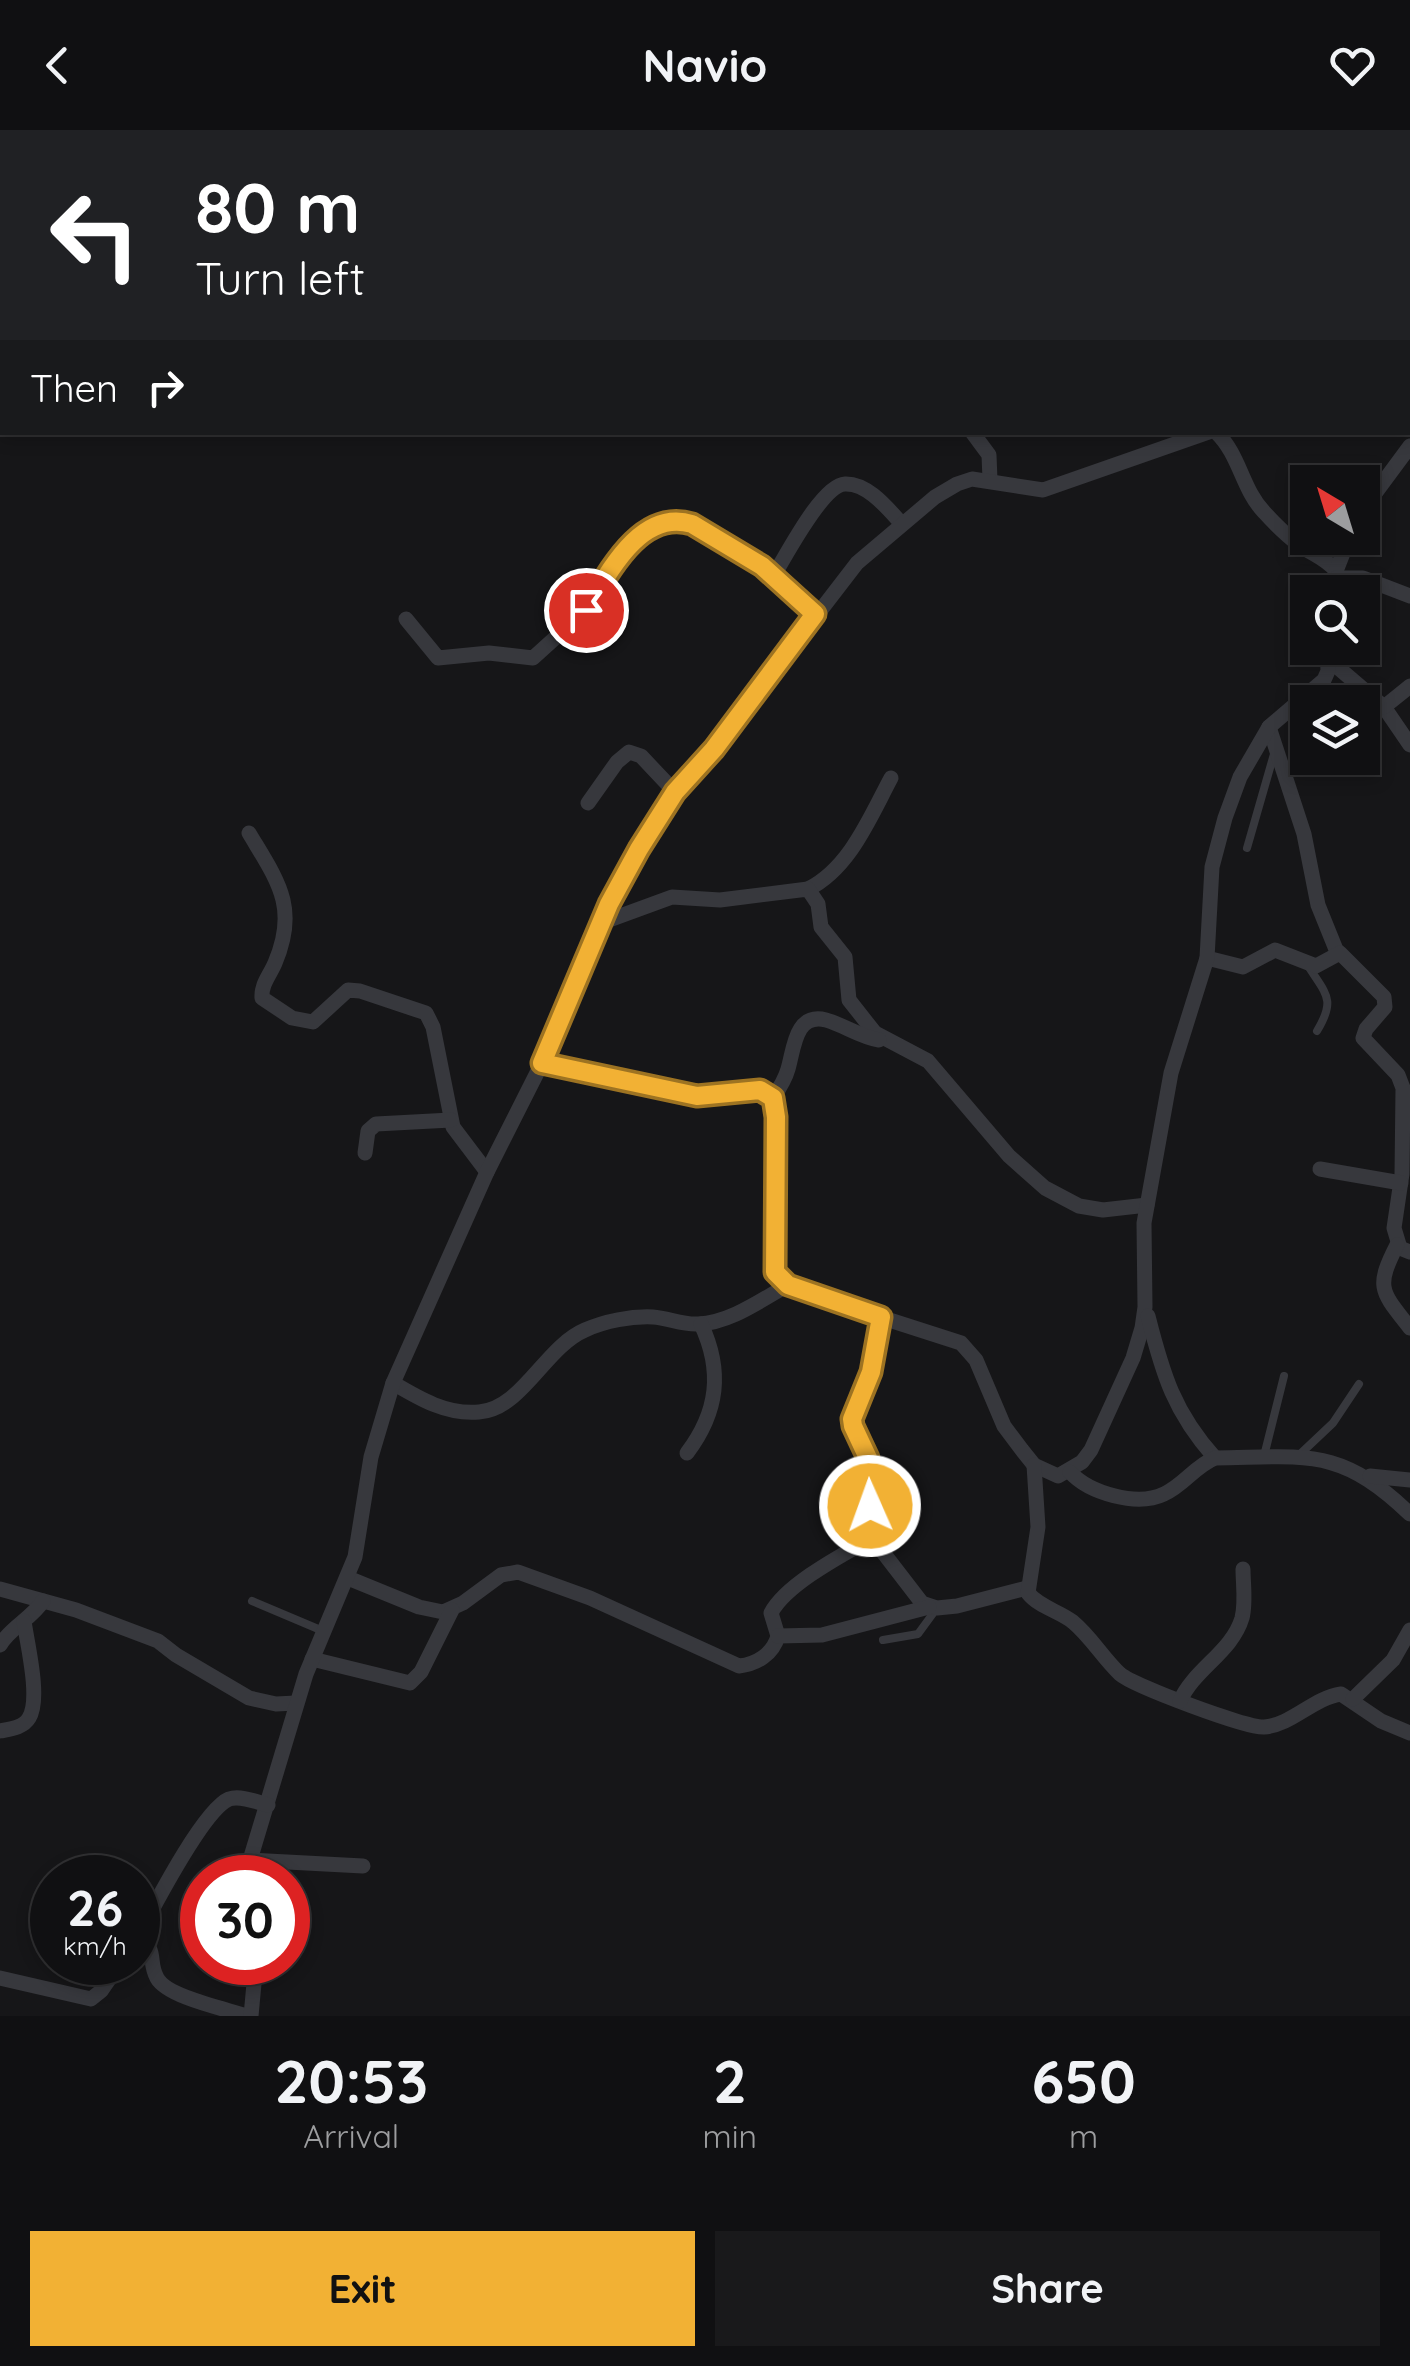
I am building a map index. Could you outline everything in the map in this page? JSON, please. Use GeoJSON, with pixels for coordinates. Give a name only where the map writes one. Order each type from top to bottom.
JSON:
{"type":"FeatureCollection","features":[{"type":"Feature","properties":{"kind":"street"},"geometry":{"type":"LineString","coordinates":[[975,435],[986,446],[990,480]]}},
{"type":"Feature","properties":{"kind":"street"},"geometry":{"type":"LineString","coordinates":[[252,1855],[296,1703],[348,1578],[359,1540],[371,1457],[393,1383],[487,1172],[542,1063],[600,923],[675,792],[714,749],[857,564],[956,484],[990,480],[1043,490],[1203,435]]}},
{"type":"Feature","properties":{"kind":"street"},"geometry":{"type":"LineString","coordinates":[[1215,435],[1237,460],[1257,504],[1299,546],[1328,561],[1333,575]]}},
{"type":"Feature","properties":{"kind":"street"},"geometry":{"type":"LineString","coordinates":[[1380,490],[1407,458]]}},
{"type":"Feature","properties":{"kind":"street"},"geometry":{"type":"LineString","coordinates":[[774,575],[815,510],[838,486],[847,484],[868,492],[902,524]]}},
{"type":"Feature","properties":{"kind":"street"},"geometry":{"type":"LineString","coordinates":[[406,619],[438,658],[489,652],[533,658],[586,610],[624,552],[668,520],[692,524],[774,575],[815,614]]}},
{"type":"Feature","properties":{"kind":"street"},"geometry":{"type":"LineString","coordinates":[[1380,584],[1410,596]]}},
{"type":"Feature","properties":{"kind":"street"},"geometry":{"type":"LineString","coordinates":[[1215,1458],[1190,1428],[1167,1388],[1146,1308],[1142,1241],[1147,1205],[1171,1074],[1208,958],[1212,867],[1217,845],[1240,777],[1269,727],[1324,680],[1326,665]]}},
{"type":"Feature","properties":{"kind":"street"},"geometry":{"type":"LineString","coordinates":[[1339,665],[1384,708],[1410,745]]}},
{"type":"Feature","properties":{"kind":"street"},"geometry":{"type":"LineString","coordinates":[[1384,708],[1410,686]]}},
{"type":"Feature","properties":{"kind":"street"},"geometry":{"type":"LineString","coordinates":[[1269,727],[1304,834],[1318,905],[1337,952],[1386,1001],[1363,1038],[1398,1076],[1403,1088],[1401,1183],[1394,1228],[1403,1248],[1382,1276],[1382,1285],[1410,1328]]}},
{"type":"Feature","properties":{"kind":"street"},"geometry":{"type":"LineString","coordinates":[[588,803],[628,752],[646,761],[675,792]]}},
{"type":"Feature","properties":{"kind":"street"},"geometry":{"type":"LineString","coordinates":[[600,923],[672,898],[720,900],[808,888],[826,876],[854,845],[891,778]]}},
{"type":"Feature","properties":{"kind":"street"},"geometry":{"type":"LineString","coordinates":[[249,833],[287,906],[281,947],[262,988],[262,998],[305,1022],[316,1020],[348,990],[426,1014],[434,1027],[451,1120],[460,1139],[487,1172]]}},
{"type":"Feature","properties":{"kind":"street"},"geometry":{"type":"LineString","coordinates":[[808,888],[818,904],[822,927],[845,957],[849,1000],[867,1026],[883,1039],[928,1061],[1008,1156],[1045,1188],[1080,1206],[1103,1210],[1147,1205]]}},
{"type":"Feature","properties":{"kind":"street"},"geometry":{"type":"LineString","coordinates":[[1208,958],[1244,967],[1275,950],[1316,966],[1337,952]]}},
{"type":"Feature","properties":{"kind":"street"},"geometry":{"type":"LineString","coordinates":[[883,1039],[871,1039],[827,1020],[812,1020],[797,1032],[787,1072],[773,1098],[775,1272],[788,1285],[950,1338],[969,1350],[1004,1426],[1034,1465],[1058,1476],[1082,1462],[1103,1424],[1133,1358],[1146,1308]]}},
{"type":"Feature","properties":{"kind":"street"},"geometry":{"type":"LineString","coordinates":[[542,1063],[697,1096],[760,1090],[773,1098]]}},
{"type":"Feature","properties":{"kind":"street"},"geometry":{"type":"LineString","coordinates":[[364,1154],[368,1131],[376,1124],[451,1120]]}},
{"type":"Feature","properties":{"kind":"street"},"geometry":{"type":"LineString","coordinates":[[1320,1169],[1401,1183]]}},
{"type":"Feature","properties":{"kind":"street"},"geometry":{"type":"LineString","coordinates":[[393,1383],[440,1408],[480,1412],[502,1405],[558,1348],[588,1328],[651,1317],[701,1324],[746,1309],[788,1285]]}},
{"type":"Feature","properties":{"kind":"street"},"geometry":{"type":"LineString","coordinates":[[881,1317],[874,1360],[852,1424],[868,1458],[872,1538],[905,1584],[933,1608]]}},
{"type":"Feature","properties":{"kind":"street"},"geometry":{"type":"LineString","coordinates":[[687,1453],[706,1424],[716,1391],[712,1351],[701,1324]]}},
{"type":"Feature","properties":{"kind":"street"},"geometry":{"type":"LineString","coordinates":[[1070,1472],[1092,1490],[1151,1498],[1168,1492],[1204,1462],[1215,1458],[1296,1456],[1334,1463],[1366,1476],[1410,1480]]}},
{"type":"Feature","properties":{"kind":"street"},"geometry":{"type":"LineString","coordinates":[[1034,1465],[1038,1528],[1027,1588],[1035,1601],[1082,1630],[1122,1676],[1180,1701],[1264,1727],[1324,1698],[1341,1694],[1372,1716],[1410,1733]]}},
{"type":"Feature","properties":{"kind":"street"},"geometry":{"type":"LineString","coordinates":[[1366,1476],[1410,1514]]}},
{"type":"Feature","properties":{"kind":"street"},"geometry":{"type":"LineString","coordinates":[[312,1659],[410,1683],[421,1672],[452,1610],[502,1574],[518,1572],[604,1604],[731,1665],[747,1665],[773,1649],[778,1636],[773,1608],[827,1565],[872,1538]]}},
{"type":"Feature","properties":{"kind":"street"},"geometry":{"type":"LineString","coordinates":[[1180,1701],[1237,1629],[1244,1608],[1243,1569]]}},
{"type":"Feature","properties":{"kind":"street"},"geometry":{"type":"LineString","coordinates":[[348,1578],[432,1611],[452,1610]]}},
{"type":"Feature","properties":{"kind":"street"},"geometry":{"type":"LineString","coordinates":[[778,1636],[822,1635],[1027,1588]]}},
{"type":"Feature","properties":{"kind":"street"},"geometry":{"type":"LineString","coordinates":[[0,1590],[43,1600],[158,1641],[248,1698],[276,1704],[296,1703]]}},
{"type":"Feature","properties":{"kind":"street"},"geometry":{"type":"LineString","coordinates":[[0,1646],[7,1634],[43,1600]]}},
{"type":"Feature","properties":{"kind":"street"},"geometry":{"type":"LineString","coordinates":[[0,1731],[22,1725],[34,1706],[24,1620]]}},
{"type":"Feature","properties":{"kind":"street"},"geometry":{"type":"LineString","coordinates":[[1353,1699],[1393,1660],[1410,1630]]}},
{"type":"Feature","properties":{"kind":"street"},"geometry":{"type":"LineString","coordinates":[[160,1898],[197,1835],[222,1804],[238,1798],[268,1804]]}},
{"type":"Feature","properties":{"kind":"street"},"geometry":{"type":"LineString","coordinates":[[310,1863],[363,1866]]}},
{"type":"Feature","properties":{"kind":"street"},"geometry":{"type":"LineString","coordinates":[[0,1978],[30,1985]]}},
{"type":"Feature","properties":{"kind":"street"},"geometry":{"type":"LineString","coordinates":[[160,1980],[166,1989],[249,2016],[253,1985]]}},
{"type":"Feature","properties":{"kind":"street"},"geometry":{"type":"LineString","coordinates":[[30,1985],[91,1999],[105,1985]]}},
{"type":"Feature","properties":{"kind":"lane"},"geometry":{"type":"LineString","coordinates":[[1248,848],[1276,745]]}},
{"type":"Feature","properties":{"kind":"lane"},"geometry":{"type":"LineString","coordinates":[[1307,964],[1328,1003],[1327,1014],[1317,1031]]}},
{"type":"Feature","properties":{"kind":"lane"},"geometry":{"type":"LineString","coordinates":[[1264,1456],[1284,1376]]}},
{"type":"Feature","properties":{"kind":"lane"},"geometry":{"type":"LineString","coordinates":[[1296,1456],[1334,1423],[1360,1384]]}},
{"type":"Feature","properties":{"kind":"lane"},"geometry":{"type":"LineString","coordinates":[[252,1601],[324,1631]]}},
{"type":"Feature","properties":{"kind":"lane"},"geometry":{"type":"LineString","coordinates":[[883,1640],[918,1634],[933,1608]]}},
{"type":"Feature","properties":{"kind":"route"},"geometry":{"type":"LineString","coordinates":[[586,610],[624,552],[656,526],[680,520],[762,566],[815,614],[714,749],[675,792],[639,849],[609,904],[542,1063],[697,1096],[760,1090],[773,1098],[775,1272],[788,1285],[881,1317],[871,1372],[852,1419],[868,1458],[870,1506]]}}]}
